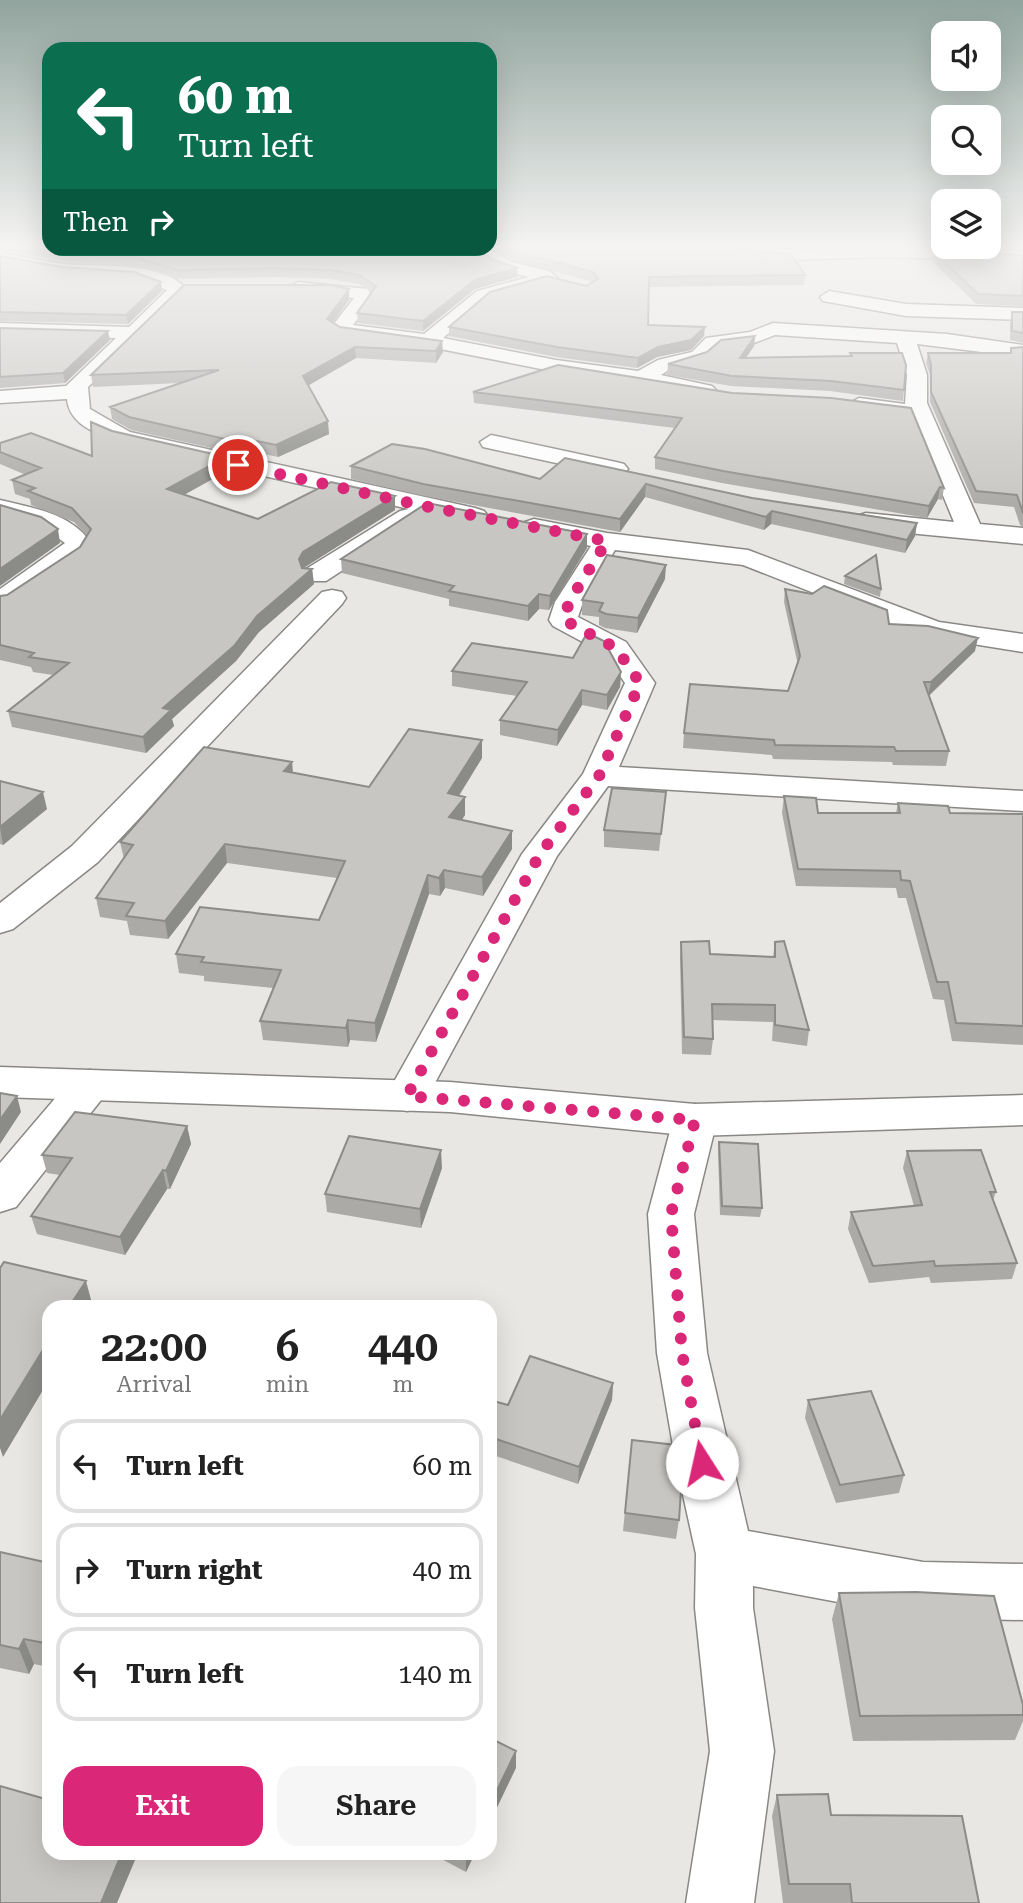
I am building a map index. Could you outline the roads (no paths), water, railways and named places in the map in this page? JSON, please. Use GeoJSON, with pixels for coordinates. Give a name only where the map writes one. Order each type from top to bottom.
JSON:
{"type":"FeatureCollection","features":[{"type":"Feature","properties":{"kind":"street"},"geometry":{"type":"LineString","coordinates":[[131,334],[92,369],[77,386],[76,392],[79,411],[94,423],[123,438],[424,506],[607,541],[748,558],[933,630],[1023,643]]}},
{"type":"Feature","properties":{"kind":"street"},"geometry":{"type":"LineString","coordinates":[[375,334],[731,395]]}},
{"type":"Feature","properties":{"kind":"street"},"geometry":{"type":"LineString","coordinates":[[427,341],[436,334]]}},
{"type":"Feature","properties":{"kind":"street"},"geometry":{"type":"LineString","coordinates":[[642,378],[665,364],[699,356],[713,342],[761,334]]}},
{"type":"Feature","properties":{"kind":"street"},"geometry":{"type":"LineString","coordinates":[[850,334],[947,340],[1023,351]]}},
{"type":"Feature","properties":{"kind":"street"},"geometry":{"type":"LineString","coordinates":[[905,338],[917,375],[916,403],[919,412],[971,532]]}},
{"type":"Feature","properties":{"kind":"street"},"geometry":{"type":"LineString","coordinates":[[0,397],[76,392]]}},
{"type":"Feature","properties":{"kind":"street"},"geometry":{"type":"LineString","coordinates":[[839,401],[919,412]]}},
{"type":"Feature","properties":{"kind":"street"},"geometry":{"type":"LineString","coordinates":[[491,442],[639,474]]}},
{"type":"Feature","properties":{"kind":"street"},"geometry":{"type":"LineString","coordinates":[[0,921],[85,854],[324,586],[424,506]]}},
{"type":"Feature","properties":{"kind":"street"},"geometry":{"type":"LineString","coordinates":[[0,507],[52,524],[73,534],[78,543],[72,553],[0,601]]}},
{"type":"Feature","properties":{"kind":"street"},"geometry":{"type":"LineString","coordinates":[[842,517],[1023,536]]}},
{"type":"Feature","properties":{"kind":"street"},"geometry":{"type":"LineString","coordinates":[[407,1096],[540,854],[599,776],[640,683],[616,648],[564,620],[569,602],[607,541]]}},
{"type":"Feature","properties":{"kind":"street"},"geometry":{"type":"LineString","coordinates":[[599,776],[1023,801]]}},
{"type":"Feature","properties":{"kind":"street"},"geometry":{"type":"LineString","coordinates":[[0,1082],[407,1096],[695,1120],[1023,1110]]}},
{"type":"Feature","properties":{"kind":"street"},"geometry":{"type":"LineString","coordinates":[[0,1195],[90,1085]]}},
{"type":"Feature","properties":{"kind":"street"},"geometry":{"type":"LineString","coordinates":[[695,1120],[671,1214],[682,1353],[702,1463],[725,1554],[724,1608],[742,1751],[720,1903]]}},
{"type":"Feature","properties":{"kind":"street"},"geometry":{"type":"LineString","coordinates":[[725,1554],[923,1590],[1023,1592]]}}]}
